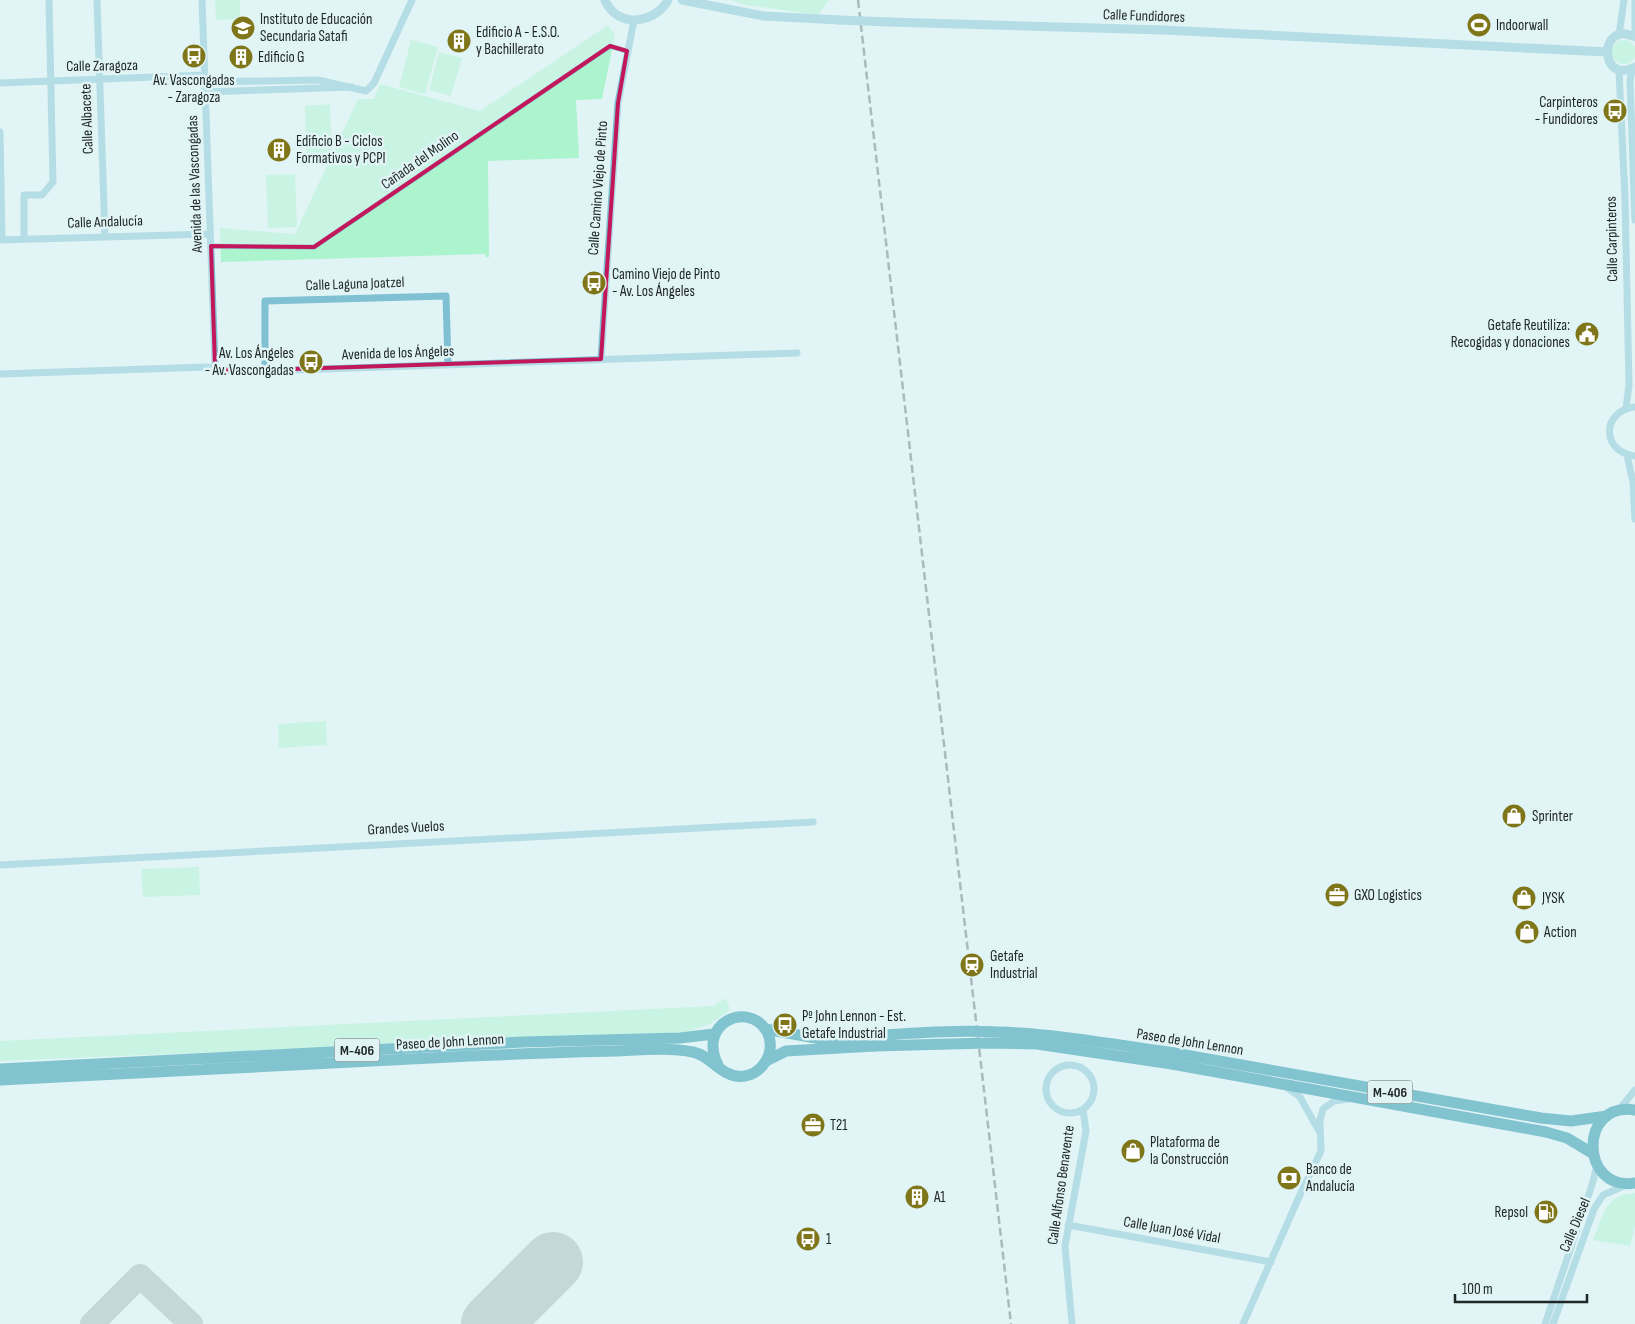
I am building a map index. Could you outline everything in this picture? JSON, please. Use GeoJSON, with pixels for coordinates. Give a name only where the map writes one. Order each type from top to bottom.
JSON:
{"type":"FeatureCollection","features":[{"type":"Feature","properties":{"kind":"highway","name":"M-406"},"geometry":{"type":"LineString","coordinates":[[714,1034],[727,1020],[741,1017],[751,1019],[766,1030]]}},
{"type":"Feature","properties":{"kind":"highway","name":"Paseo de John Lennon"},"geometry":{"type":"LineString","coordinates":[[766,1030],[820,1044]]}},
{"type":"Feature","properties":{"kind":"highway"},"geometry":{"type":"LineString","coordinates":[[766,1030],[770,1039],[771,1050],[768,1060]]}},
{"type":"Feature","properties":{"kind":"highway","name":"Paseo de John Lennon"},"geometry":{"type":"LineString","coordinates":[[768,1060],[786,1052],[820,1044],[961,1031],[1036,1034],[1173,1059],[1541,1118],[1571,1121],[1607,1116]]}},
{"type":"Feature","properties":{"kind":"highway","name":"Paseo de John Lennon"},"geometry":{"type":"LineString","coordinates":[[0,1069],[523,1042],[680,1038],[714,1034]]}},
{"type":"Feature","properties":{"kind":"highway"},"geometry":{"type":"LineString","coordinates":[[714,1034],[712,1054],[718,1065]]}},
{"type":"Feature","properties":{"kind":"highway","name":"Paseo de John Lennon"},"geometry":{"type":"LineString","coordinates":[[0,1080],[522,1053],[671,1050],[696,1052],[718,1065]]}},
{"type":"Feature","properties":{"kind":"highway","name":"Paseo de John Lennon"},"geometry":{"type":"LineString","coordinates":[[1173,1059],[1359,1098],[1546,1132],[1567,1138],[1592,1153]]}},
{"type":"Feature","properties":{"kind":"highway","name":"M-406"},"geometry":{"type":"LineString","coordinates":[[718,1065],[727,1073],[746,1076],[756,1072],[768,1060]]}},
{"type":"Feature","properties":{"kind":"highway","name":"M-406"},"geometry":{"type":"LineString","coordinates":[[1607,1116],[1618,1111],[1635,1110]]}},
{"type":"Feature","properties":{"kind":"highway"},"geometry":{"type":"LineString","coordinates":[[1607,1116],[1599,1124],[1594,1134],[1592,1153],[1596,1165],[1608,1177],[1623,1183],[1633,1183]]}},
{"type":"Feature","properties":{"kind":"street"},"geometry":{"type":"LineString","coordinates":[[24,239],[24,195],[42,195],[53,182],[49,0]]}},
{"type":"Feature","properties":{"kind":"street","name":"Calle Albacete"},"geometry":{"type":"LineString","coordinates":[[97,0],[105,236]]}},
{"type":"Feature","properties":{"kind":"street","name":"Avenida de las Vascongadas"},"geometry":{"type":"LineString","coordinates":[[202,0],[215,367]]}},
{"type":"Feature","properties":{"kind":"street","name":"Calle Zaragoza"},"geometry":{"type":"LineString","coordinates":[[0,83],[100,79],[318,80],[366,91],[374,84],[412,0]]}},
{"type":"Feature","properties":{"kind":"street"},"geometry":{"type":"LineString","coordinates":[[605,0],[614,12],[634,20],[654,16],[662,10],[668,0]]}},
{"type":"Feature","properties":{"kind":"street","name":"Calle Fundidores"},"geometry":{"type":"LineString","coordinates":[[682,0],[764,16],[888,22],[1164,30],[1607,52]]}},
{"type":"Feature","properties":{"kind":"street"},"geometry":{"type":"LineString","coordinates":[[1619,35],[1624,0]]}},
{"type":"Feature","properties":{"kind":"street"},"geometry":{"type":"LineString","coordinates":[[1635,0],[1635,33]]}},
{"type":"Feature","properties":{"kind":"street","name":"Calle Camino Viejo de Pinto"},"geometry":{"type":"LineString","coordinates":[[601,359],[618,103],[634,20]]}},
{"type":"Feature","properties":{"kind":"street"},"geometry":{"type":"LineString","coordinates":[[1634,68],[1619,70],[1608,60],[1607,52],[1611,41],[1619,35],[1628,34],[1635,37]]}},
{"type":"Feature","properties":{"kind":"street","name":"Cañada del Molino"},"geometry":{"type":"LineString","coordinates":[[211,246],[314,247],[610,46],[627,50]]}},
{"type":"Feature","properties":{"kind":"street","name":"Calle Carpinteros"},"geometry":{"type":"LineString","coordinates":[[1634,68],[1630,81],[1635,220]]}},
{"type":"Feature","properties":{"kind":"street","name":"Calle Carpinteros"},"geometry":{"type":"LineString","coordinates":[[1619,70],[1626,233],[1629,385],[1626,408]]}},
{"type":"Feature","properties":{"kind":"street","name":"Calle Zaragoza"},"geometry":{"type":"LineString","coordinates":[[205,92],[352,87]]}},
{"type":"Feature","properties":{"kind":"street"},"geometry":{"type":"LineString","coordinates":[[0,132],[1,240]]}},
{"type":"Feature","properties":{"kind":"street"},"geometry":{"type":"LineString","coordinates":[[1626,233],[1635,232]]}},
{"type":"Feature","properties":{"kind":"street","name":"Calle Andalucía"},"geometry":{"type":"LineString","coordinates":[[1,240],[210,234]]}},
{"type":"Feature","properties":{"kind":"street","name":"Calle Laguna Joatzel"},"geometry":{"type":"LineString","coordinates":[[265,370],[265,301],[330,299],[446,296],[448,365]]}},
{"type":"Feature","properties":{"kind":"street","name":"Avenida de los Ángeles"},"geometry":{"type":"LineString","coordinates":[[0,374],[215,367],[232,371],[797,353]]}},
{"type":"Feature","properties":{"kind":"street"},"geometry":{"type":"LineString","coordinates":[[1635,407],[1626,408],[1616,415],[1611,422],[1610,435],[1618,450],[1631,456],[1635,519]]}},
{"type":"Feature","properties":{"kind":"street","name":"Grandes Vuelos"},"geometry":{"type":"LineString","coordinates":[[0,865],[813,822]]}},
{"type":"Feature","properties":{"kind":"street"},"geometry":{"type":"LineString","coordinates":[[1067,1065],[1083,1068],[1093,1081],[1093,1098],[1083,1110],[1068,1113],[1060,1111],[1049,1101],[1046,1085],[1053,1072],[1059,1067],[1067,1065]]}},
{"type":"Feature","properties":{"kind":"street"},"geometry":{"type":"LineString","coordinates":[[1276,1081],[1300,1097],[1322,1136]]}},
{"type":"Feature","properties":{"kind":"street"},"geometry":{"type":"LineString","coordinates":[[1618,1111],[1635,1090]]}},
{"type":"Feature","properties":{"kind":"street"},"geometry":{"type":"LineString","coordinates":[[1243,1324],[1321,1151],[1320,1120],[1323,1109],[1334,1101],[1359,1098]]}},
{"type":"Feature","properties":{"kind":"street","name":"Calle Alfonso Benavente"},"geometry":{"type":"LineString","coordinates":[[1072,1324],[1064,1260],[1068,1226],[1086,1131],[1083,1110]]}},
{"type":"Feature","properties":{"kind":"street","name":"Calle Diesel"},"geometry":{"type":"LineString","coordinates":[[1545,1324],[1592,1185],[1596,1165]]}},
{"type":"Feature","properties":{"kind":"street","name":"Calle Diesel"},"geometry":{"type":"LineString","coordinates":[[1553,1324],[1594,1208],[1603,1195],[1633,1183]]}},
{"type":"Feature","properties":{"kind":"street","name":"Calle Juan José Vidal"},"geometry":{"type":"LineString","coordinates":[[1068,1226],[1270,1262]]}},
{"type":"Feature","properties":{"kind":"highlighted area"},"geometry":{"type":"Polygon","coordinates":[[[610,46],[627,51],[618,103],[601,359],[232,371],[215,367],[211,246],[314,247],[610,46]]]}},
{"type":"Feature","properties":{"kind":"green space"},"geometry":{"type":"Polygon","coordinates":[[[215,0],[240,0],[240,19],[216,20],[215,0]]]}},
{"type":"Feature","properties":{"kind":"green space"},"geometry":{"type":"Polygon","coordinates":[[[731,0],[829,0],[818,15],[746,5],[731,0]]]}},
{"type":"Feature","properties":{"kind":"green space"},"geometry":{"type":"Polygon","coordinates":[[[608,25],[615,35],[602,99],[576,100],[579,158],[488,161],[489,257],[486,257],[485,254],[221,262],[220,228],[295,234],[358,99],[374,99],[380,84],[480,111],[608,25]]]}},
{"type":"Feature","properties":{"kind":"green space"},"geometry":{"type":"Polygon","coordinates":[[[411,40],[438,47],[425,94],[399,87],[411,40]]]}},
{"type":"Feature","properties":{"kind":"green space"},"geometry":{"type":"Polygon","coordinates":[[[1624,40],[1629,41],[1635,47],[1635,57],[1629,63],[1624,64],[1619,63],[1613,57],[1612,52],[1613,47],[1619,41],[1624,40]]]}},
{"type":"Feature","properties":{"kind":"green space"},"geometry":{"type":"Polygon","coordinates":[[[439,52],[462,58],[451,96],[429,90],[439,52]]]}},
{"type":"Feature","properties":{"kind":"green space"},"geometry":{"type":"Polygon","coordinates":[[[330,104],[332,153],[306,155],[305,106],[330,104]]]}},
{"type":"Feature","properties":{"kind":"green space"},"geometry":{"type":"Polygon","coordinates":[[[295,174],[297,227],[268,228],[266,175],[295,174]]]}},
{"type":"Feature","properties":{"kind":"green space"},"geometry":{"type":"Polygon","coordinates":[[[326,721],[327,745],[279,748],[278,724],[326,721]]]}},
{"type":"Feature","properties":{"kind":"green space"},"geometry":{"type":"Polygon","coordinates":[[[199,867],[200,895],[143,897],[141,869],[199,867]]]}},
{"type":"Feature","properties":{"kind":"green space"},"geometry":{"type":"Polygon","coordinates":[[[726,998],[730,1010],[710,1024],[683,1033],[0,1061],[0,1041],[713,1006],[726,998]]]}},
{"type":"Feature","properties":{"kind":"green space"},"geometry":{"type":"Polygon","coordinates":[[[1635,1193],[1635,1226],[1630,1246],[1593,1240],[1606,1208],[1611,1202],[1625,1194],[1635,1193]]]}},
{"type":"Feature","properties":{"kind":"taxiway"},"geometry":{"type":"LineString","coordinates":[[92,1324],[140,1276],[191,1324]]}},
{"type":"Feature","properties":{"kind":"runway"},"geometry":{"type":"LineString","coordinates":[[491,1324],[553,1262]]}},
{"type":"Feature","properties":{"kind":"railway"},"geometry":{"type":"LineString","coordinates":[[858,0],[1011,1324]]}},
{"type":"Feature","properties":{"kind":"place","name":"Indoorwall"},"geometry":{"type":"Point","coordinates":[1479,25]}},
{"type":"Feature","properties":{"kind":"place","name":"Instituto de Educación Secundaria Satafi"},"geometry":{"type":"Point","coordinates":[243,28]}},
{"type":"Feature","properties":{"kind":"place","name":"Edificio A - E.S.O. y Bachillerato"},"geometry":{"type":"Point","coordinates":[459,41]}},
{"type":"Feature","properties":{"kind":"place","name":"Av. Vascongadas - Zaragoza"},"geometry":{"type":"Point","coordinates":[194,56]}},
{"type":"Feature","properties":{"kind":"place","name":"Edificio G"},"geometry":{"type":"Point","coordinates":[241,57]}},
{"type":"Feature","properties":{"kind":"place","name":"Carpinteros - Fundidores"},"geometry":{"type":"Point","coordinates":[1615,111]}},
{"type":"Feature","properties":{"kind":"place","name":"Edificio B - Ciclos Formativos y PCPI"},"geometry":{"type":"Point","coordinates":[279,150]}},
{"type":"Feature","properties":{"kind":"place","name":"Camino Viejo de Pinto - Av. Los Ángeles"},"geometry":{"type":"Point","coordinates":[594,283]}},
{"type":"Feature","properties":{"kind":"place","name":"Getafe Reutiliza: Recogidas y donaciones"},"geometry":{"type":"Point","coordinates":[1587,334]}},
{"type":"Feature","properties":{"kind":"place","name":"Av. Los Ángeles - Av. Vascongadas"},"geometry":{"type":"Point","coordinates":[311,362]}},
{"type":"Feature","properties":{"kind":"place","name":"Sprinter"},"geometry":{"type":"Point","coordinates":[1514,816]}},
{"type":"Feature","properties":{"kind":"place","name":"GXO Logistics"},"geometry":{"type":"Point","coordinates":[1337,895]}},
{"type":"Feature","properties":{"kind":"place","name":"JYSK"},"geometry":{"type":"Point","coordinates":[1524,898]}},
{"type":"Feature","properties":{"kind":"place","name":"Action"},"geometry":{"type":"Point","coordinates":[1527,932]}},
{"type":"Feature","properties":{"kind":"place","name":"Getafe Industrial"},"geometry":{"type":"Point","coordinates":[972,965]}},
{"type":"Feature","properties":{"kind":"place","name":"Pº John Lennon - Est. Getafe Industrial"},"geometry":{"type":"Point","coordinates":[785,1025]}},
{"type":"Feature","properties":{"kind":"place","name":"T21"},"geometry":{"type":"Point","coordinates":[813,1125]}},
{"type":"Feature","properties":{"kind":"place","name":"Plataforma de la Construcción"},"geometry":{"type":"Point","coordinates":[1133,1151]}},
{"type":"Feature","properties":{"kind":"place","name":"Banco de Andalucía"},"geometry":{"type":"Point","coordinates":[1289,1178]}},
{"type":"Feature","properties":{"kind":"place","name":"A1"},"geometry":{"type":"Point","coordinates":[917,1197]}},
{"type":"Feature","properties":{"kind":"place","name":"Repsol"},"geometry":{"type":"Point","coordinates":[1546,1212]}},
{"type":"Feature","properties":{"kind":"place","name":"1"},"geometry":{"type":"Point","coordinates":[808,1239]}}]}
